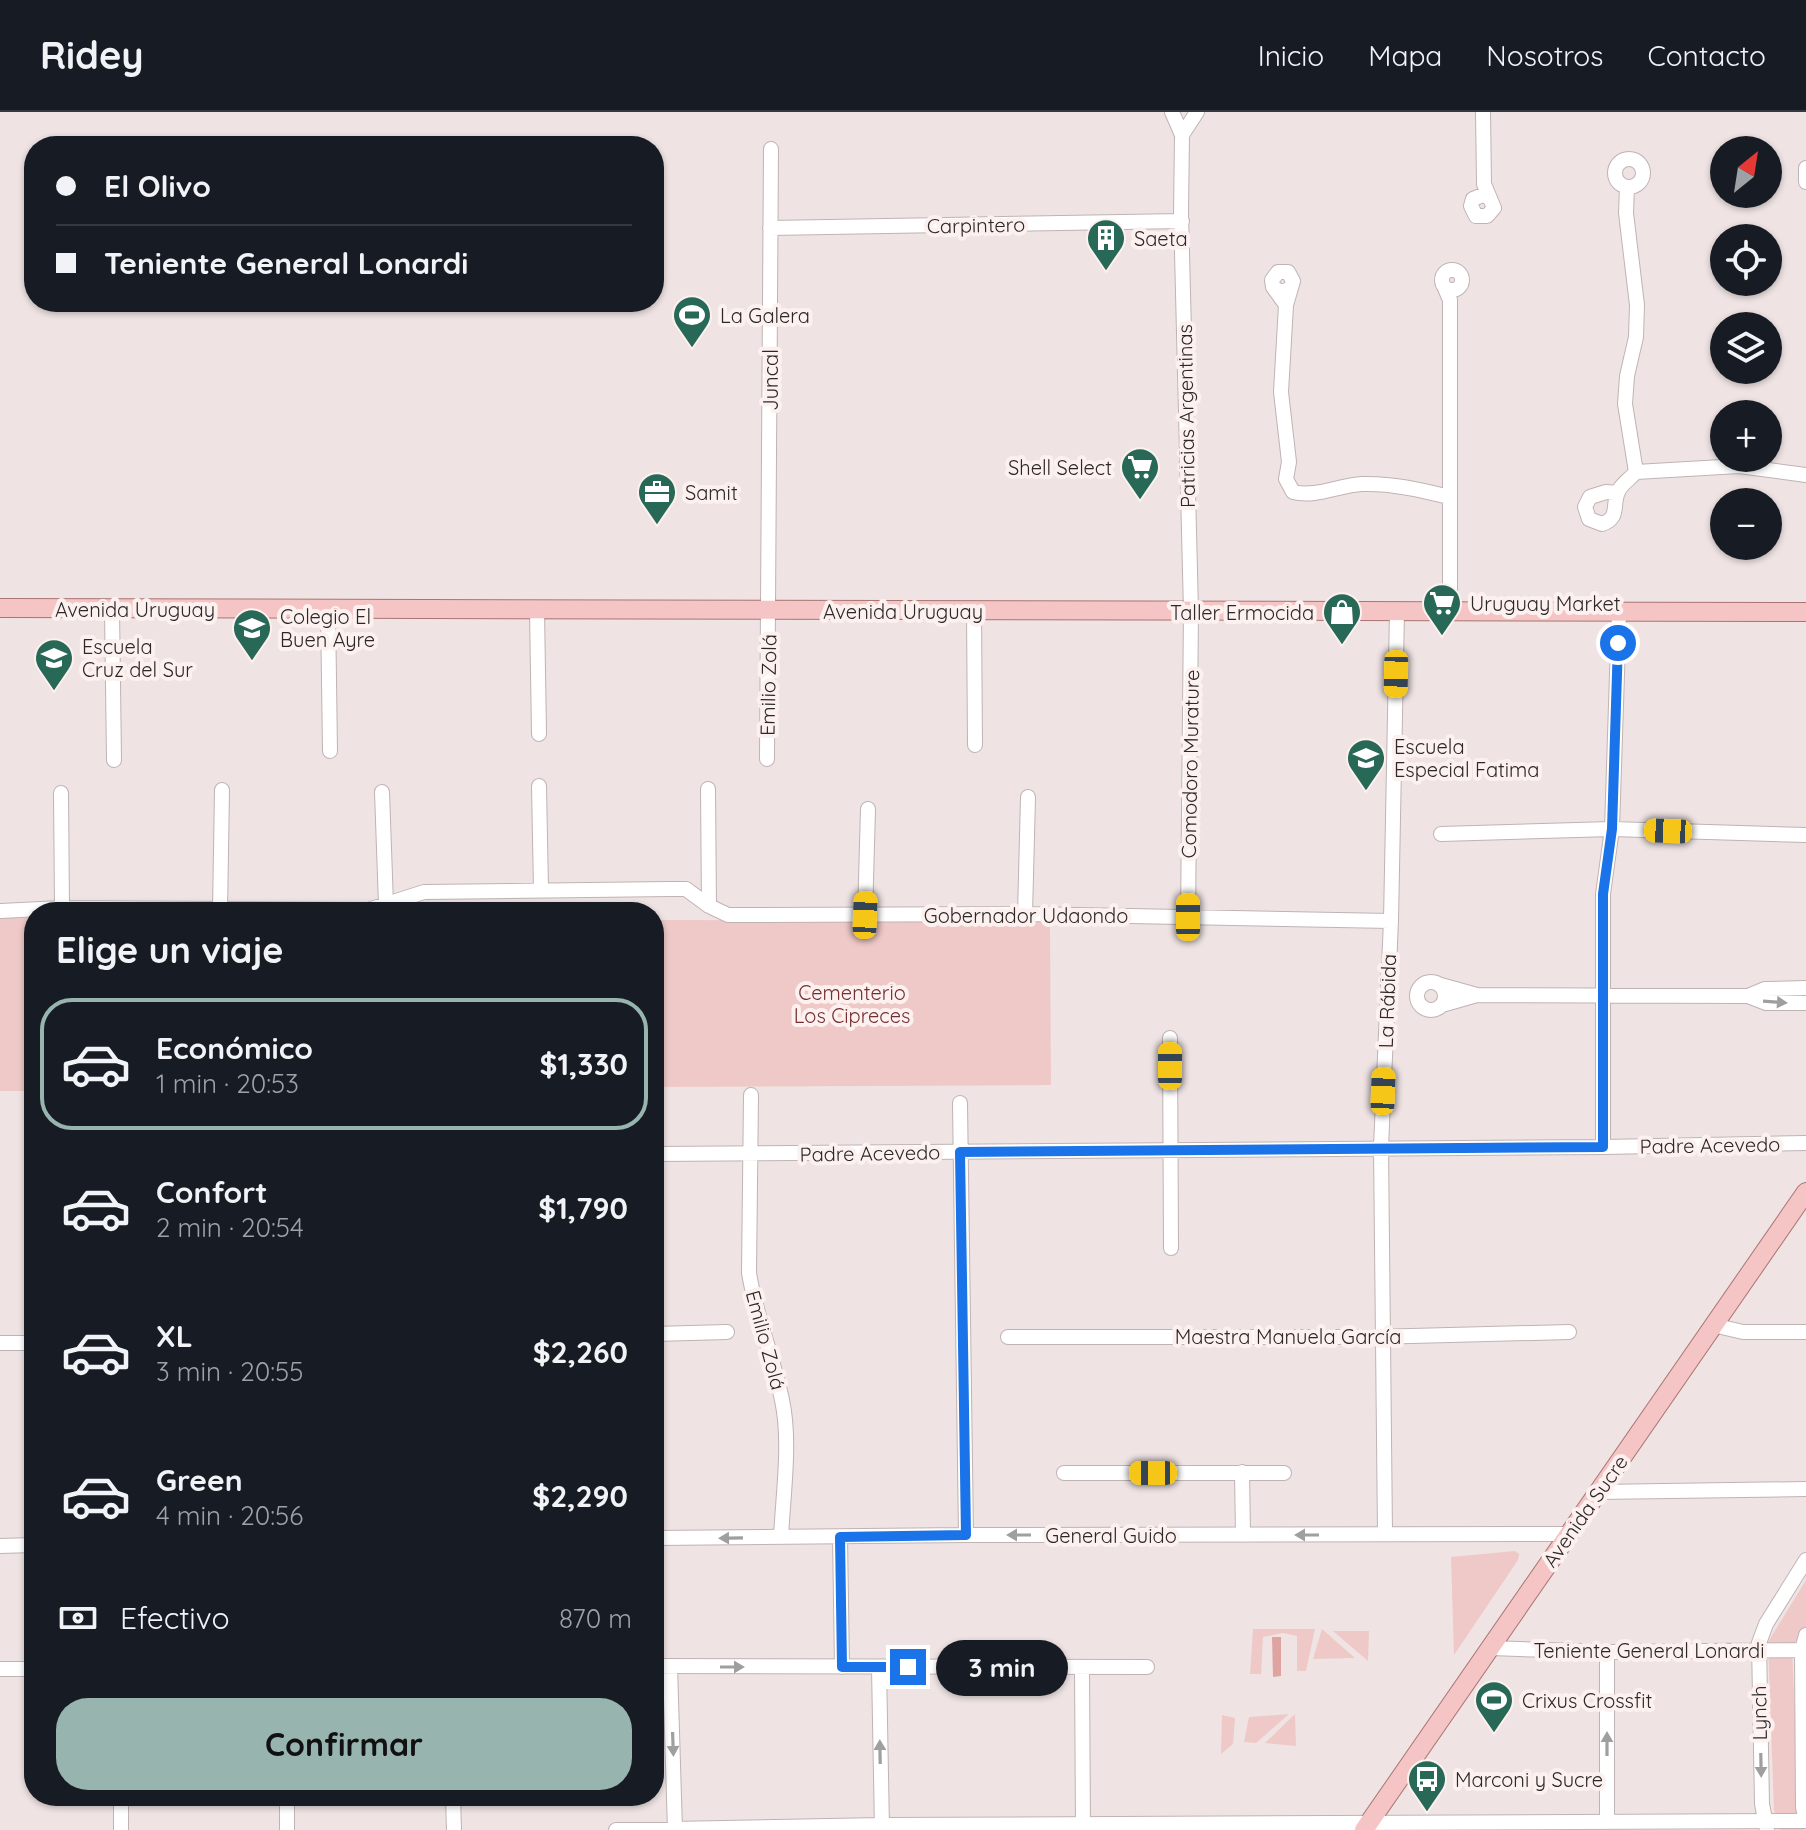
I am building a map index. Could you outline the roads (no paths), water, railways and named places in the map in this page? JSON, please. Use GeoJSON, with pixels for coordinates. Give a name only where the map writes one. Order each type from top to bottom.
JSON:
{"type":"FeatureCollection","features":[{"type":"Feature","properties":{"kind":"main road","name":"Avenida Uruguay"},"geometry":{"type":"LineString","coordinates":[[0,608],[1806,612]]}},
{"type":"Feature","properties":{"kind":"main road","name":"Avenida Sucre"},"geometry":{"type":"LineString","coordinates":[[1367,1826],[1806,1192]]}},
{"type":"Feature","properties":{"kind":"street"},"geometry":{"type":"LineString","coordinates":[[1172,112],[1182,135]]}},
{"type":"Feature","properties":{"kind":"street"},"geometry":{"type":"LineString","coordinates":[[1182,135],[1197,112]]}},
{"type":"Feature","properties":{"kind":"street"},"geometry":{"type":"LineString","coordinates":[[1483,112],[1483,193]]}},
{"type":"Feature","properties":{"kind":"street","name":"Patricias Argentinas"},"geometry":{"type":"LineString","coordinates":[[1182,135],[1191,611]]}},
{"type":"Feature","properties":{"kind":"street","name":"Juncal"},"geometry":{"type":"LineString","coordinates":[[769,611],[771,149]]}},
{"type":"Feature","properties":{"kind":"street"},"geometry":{"type":"LineString","coordinates":[[1806,168],[1806,182]]}},
{"type":"Feature","properties":{"kind":"street"},"geometry":{"type":"LineString","coordinates":[[1627,187],[1626,213],[1637,305],[1636,337],[1627,376],[1625,404],[1636,472]]}},
{"type":"Feature","properties":{"kind":"street","name":"Carpintero"},"geometry":{"type":"LineString","coordinates":[[770,228],[1182,221]]}},
{"type":"Feature","properties":{"kind":"street"},"geometry":{"type":"LineString","coordinates":[[1283,288],[1287,331],[1281,392],[1289,462],[1288,486],[1293,492],[1310,494],[1342,487],[1373,485],[1409,488],[1449,497]]}},
{"type":"Feature","properties":{"kind":"street"},"geometry":{"type":"LineString","coordinates":[[1450,292],[1450,612]]}},
{"type":"Feature","properties":{"kind":"street"},"geometry":{"type":"LineString","coordinates":[[1617,493],[1636,472],[1739,466],[1806,475]]}},
{"type":"Feature","properties":{"kind":"street"},"geometry":{"type":"LineString","coordinates":[[112,609],[114,760]]}},
{"type":"Feature","properties":{"kind":"street"},"geometry":{"type":"LineString","coordinates":[[328,610],[330,751]]}},
{"type":"Feature","properties":{"kind":"street"},"geometry":{"type":"LineString","coordinates":[[537,610],[539,734]]}},
{"type":"Feature","properties":{"kind":"street","name":"Emilio Zolá"},"geometry":{"type":"LineString","coordinates":[[767,759],[769,611]]}},
{"type":"Feature","properties":{"kind":"street"},"geometry":{"type":"LineString","coordinates":[[974,611],[975,745]]}},
{"type":"Feature","properties":{"kind":"street","name":"Comodoro Murature"},"geometry":{"type":"LineString","coordinates":[[1188,917],[1191,611]]}},
{"type":"Feature","properties":{"kind":"street","name":"La Rábida"},"geometry":{"type":"LineString","coordinates":[[1385,1534],[1381,1147],[1391,921],[1397,612]]}},
{"type":"Feature","properties":{"kind":"street"},"geometry":{"type":"LineString","coordinates":[[1603,1147],[1603,894],[1612,829],[1619,612]]}},
{"type":"Feature","properties":{"kind":"street"},"geometry":{"type":"LineString","coordinates":[[539,786],[541,890]]}},
{"type":"Feature","properties":{"kind":"street"},"geometry":{"type":"LineString","coordinates":[[708,789],[709,906]]}},
{"type":"Feature","properties":{"kind":"street"},"geometry":{"type":"LineString","coordinates":[[220,902],[222,790]]}},
{"type":"Feature","properties":{"kind":"street"},"geometry":{"type":"LineString","coordinates":[[382,792],[386,902]]}},
{"type":"Feature","properties":{"kind":"street"},"geometry":{"type":"LineString","coordinates":[[61,793],[62,902]]}},
{"type":"Feature","properties":{"kind":"street"},"geometry":{"type":"LineString","coordinates":[[1025,914],[1028,797]]}},
{"type":"Feature","properties":{"kind":"street"},"geometry":{"type":"LineString","coordinates":[[865,915],[868,809]]}},
{"type":"Feature","properties":{"kind":"street"},"geometry":{"type":"LineString","coordinates":[[1441,834],[1612,829],[1806,835]]}},
{"type":"Feature","properties":{"kind":"street","name":"Gobernador Udaondo"},"geometry":{"type":"LineString","coordinates":[[392,902],[424,892],[686,889],[728,915],[1025,914],[1391,921]]}},
{"type":"Feature","properties":{"kind":"street","name":"Gobernador Udaondo"},"geometry":{"type":"LineString","coordinates":[[0,911],[24,910]]}},
{"type":"Feature","properties":{"kind":"street"},"geometry":{"type":"LineString","coordinates":[[1477,995],[1428,1010],[1419,1004],[1416,994],[1426,982],[1436,982],[1477,995],[1748,996],[1766,1003],[1806,1003]]}},
{"type":"Feature","properties":{"kind":"street"},"geometry":{"type":"LineString","coordinates":[[1441,985],[1445,995],[1442,1005]]}},
{"type":"Feature","properties":{"kind":"street"},"geometry":{"type":"LineString","coordinates":[[1748,996],[1765,989],[1806,988]]}},
{"type":"Feature","properties":{"kind":"street"},"geometry":{"type":"LineString","coordinates":[[1170,1038],[1171,1248]]}},
{"type":"Feature","properties":{"kind":"street","name":"Emilio Zolá"},"geometry":{"type":"LineString","coordinates":[[751,1095],[749,1273],[783,1402],[785,1434],[781,1537]]}},
{"type":"Feature","properties":{"kind":"street"},"geometry":{"type":"LineString","coordinates":[[960,1103],[966,1535]]}},
{"type":"Feature","properties":{"kind":"street","name":"Padre Acevedo"},"geometry":{"type":"LineString","coordinates":[[664,1154],[1806,1143]]}},
{"type":"Feature","properties":{"kind":"street"},"geometry":{"type":"LineString","coordinates":[[1713,1325],[1743,1332],[1806,1332]]}},
{"type":"Feature","properties":{"kind":"street"},"geometry":{"type":"LineString","coordinates":[[664,1334],[727,1332]]}},
{"type":"Feature","properties":{"kind":"street","name":"Maestra Manuela García"},"geometry":{"type":"LineString","coordinates":[[1008,1337],[1569,1332]]}},
{"type":"Feature","properties":{"kind":"street"},"geometry":{"type":"LineString","coordinates":[[0,1343],[24,1343]]}},
{"type":"Feature","properties":{"kind":"street"},"geometry":{"type":"LineString","coordinates":[[1242,1472],[1243,1535]]}},
{"type":"Feature","properties":{"kind":"street"},"geometry":{"type":"LineString","coordinates":[[1064,1473],[1284,1473]]}},
{"type":"Feature","properties":{"kind":"street"},"geometry":{"type":"LineString","coordinates":[[1598,1492],[1806,1489]]}},
{"type":"Feature","properties":{"kind":"street","name":"General Guido"},"geometry":{"type":"LineString","coordinates":[[664,1538],[1568,1534]]}},
{"type":"Feature","properties":{"kind":"street"},"geometry":{"type":"LineString","coordinates":[[840,1537],[842,1667]]}},
{"type":"Feature","properties":{"kind":"street"},"geometry":{"type":"LineString","coordinates":[[0,1546],[24,1545]]}},
{"type":"Feature","properties":{"kind":"street","name":"Lynch"},"geometry":{"type":"LineString","coordinates":[[1766,1826],[1762,1804],[1758,1650],[1766,1624],[1806,1560]]}},
{"type":"Feature","properties":{"kind":"street"},"geometry":{"type":"LineString","coordinates":[[616,1830],[1484,1826],[1607,1822],[1659,1826],[1766,1826],[1806,1821],[1803,1807],[1805,1645]]}},
{"type":"Feature","properties":{"kind":"street","name":"Teniente General Lonardi"},"geometry":{"type":"LineString","coordinates":[[1491,1648],[1607,1652],[1758,1650],[1805,1645]]}},
{"type":"Feature","properties":{"kind":"street"},"geometry":{"type":"LineString","coordinates":[[1607,1652],[1607,1822]]}},
{"type":"Feature","properties":{"kind":"street"},"geometry":{"type":"LineString","coordinates":[[664,1666],[1147,1667]]}},
{"type":"Feature","properties":{"kind":"street"},"geometry":{"type":"LineString","coordinates":[[670,1666],[675,1830]]}},
{"type":"Feature","properties":{"kind":"street"},"geometry":{"type":"LineString","coordinates":[[879,1667],[882,1828]]}},
{"type":"Feature","properties":{"kind":"street"},"geometry":{"type":"LineString","coordinates":[[1082,1667],[1083,1828]]}},
{"type":"Feature","properties":{"kind":"street"},"geometry":{"type":"LineString","coordinates":[[0,1669],[24,1669]]}},
{"type":"Feature","properties":{"kind":"street"},"geometry":{"type":"LineString","coordinates":[[121,1806],[121,1830]]}},
{"type":"Feature","properties":{"kind":"street"},"geometry":{"type":"LineString","coordinates":[[287,1806],[287,1830]]}},
{"type":"Feature","properties":{"kind":"street"},"geometry":{"type":"LineString","coordinates":[[453,1806],[454,1830]]}},
{"type":"Feature","properties":{"kind":"place","name":"Saeta"},"geometry":{"type":"Point","coordinates":[1106,272]}},
{"type":"Feature","properties":{"kind":"place","name":"La Galera"},"geometry":{"type":"Point","coordinates":[692,349]}},
{"type":"Feature","properties":{"kind":"place","name":"Shell Select"},"geometry":{"type":"Point","coordinates":[1140,501]}},
{"type":"Feature","properties":{"kind":"place","name":"Samit"},"geometry":{"type":"Point","coordinates":[657,526]}},
{"type":"Feature","properties":{"kind":"place","name":"Uruguay Market"},"geometry":{"type":"Point","coordinates":[1442,637]}},
{"type":"Feature","properties":{"kind":"place","name":"Taller Ermocida"},"geometry":{"type":"Point","coordinates":[1342,646]}},
{"type":"Feature","properties":{"kind":"place","name":"Colegio El Buen Ayre"},"geometry":{"type":"Point","coordinates":[252,662]}},
{"type":"Feature","properties":{"kind":"place","name":"Escuela Cruz del Sur"},"geometry":{"type":"Point","coordinates":[54,692]}},
{"type":"Feature","properties":{"kind":"place","name":"Escuela Especial Fatima"},"geometry":{"type":"Point","coordinates":[1366,792]}},
{"type":"Feature","properties":{"kind":"place","name":"Crixus Crossfit"},"geometry":{"type":"Point","coordinates":[1494,1734]}},
{"type":"Feature","properties":{"kind":"place","name":"Marconi y Sucre"},"geometry":{"type":"Point","coordinates":[1427,1813]}},
{"type":"Feature","properties":{"kind":"park label","name":"Cementerio Los Cipreces"},"geometry":{"type":"Point","coordinates":[852,1004]}}]}
